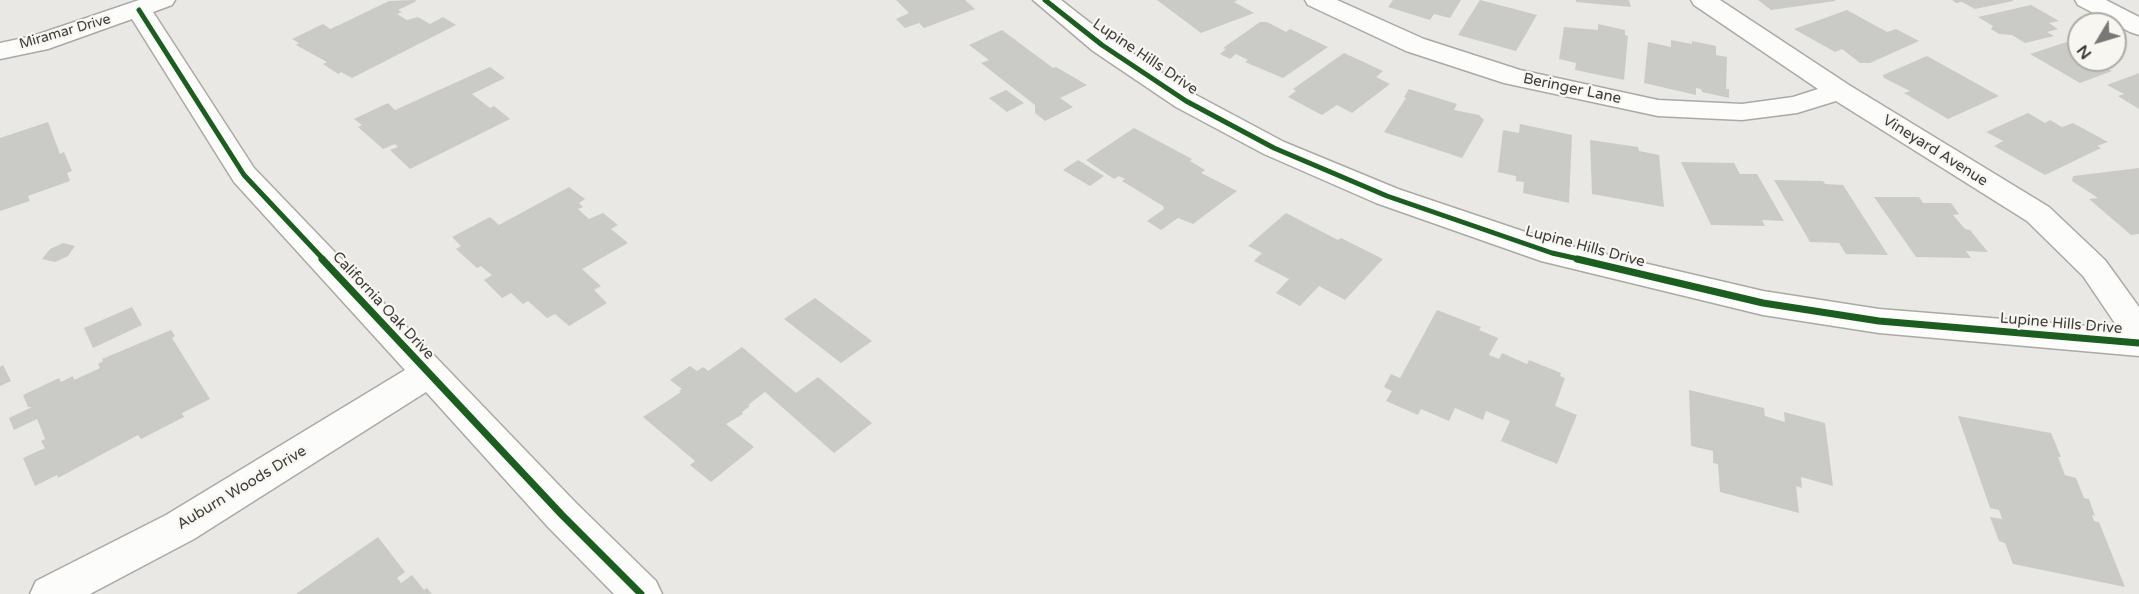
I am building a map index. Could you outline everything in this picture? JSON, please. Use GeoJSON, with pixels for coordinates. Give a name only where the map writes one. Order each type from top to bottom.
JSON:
{"type":"FeatureCollection","features":[{"type":"Feature","properties":{"kind":"street","name":"Lupine Hills Drive"},"geometry":{"type":"LineString","coordinates":[[1045,0],[1102,45],[1186,101],[1274,148],[1387,196],[1552,253],[1763,303],[1879,321],[2139,343]]}},
{"type":"Feature","properties":{"kind":"street","name":"Beringer Lane"},"geometry":{"type":"LineString","coordinates":[[1317,0],[1415,45],[1514,77],[1658,108],[1742,112],[1797,105],[1839,91]]}},
{"type":"Feature","properties":{"kind":"street","name":"Vineyard Avenue"},"geometry":{"type":"LineString","coordinates":[[1703,0],[1839,91],[2038,214],[2094,268],[2139,332]]}},
{"type":"Feature","properties":{"kind":"street"},"geometry":{"type":"LineString","coordinates":[[2087,0],[2139,27]]}},
{"type":"Feature","properties":{"kind":"street","name":"Miramar Drive"},"geometry":{"type":"LineString","coordinates":[[0,51],[39,43],[151,5]]}},
{"type":"Feature","properties":{"kind":"street","name":"California Oak Drive"},"geometry":{"type":"LineString","coordinates":[[151,5],[244,175],[562,515],[641,594]]}},
{"type":"Feature","properties":{"kind":"street","name":"Auburn Woods Drive"},"geometry":{"type":"LineString","coordinates":[[51,594],[180,527],[429,374]]}},
{"type":"Feature","properties":{"kind":"building"},"geometry":{"type":"Polygon","coordinates":[[[896,0],[965,0],[975,9],[924,28],[919,23],[905,28],[896,19],[909,13],[896,0]]]}},
{"type":"Feature","properties":{"kind":"building"},"geometry":{"type":"Polygon","coordinates":[[[1157,0],[1238,0],[1234,2],[1254,13],[1201,33],[1157,0]]]}},
{"type":"Feature","properties":{"kind":"building"},"geometry":{"type":"Polygon","coordinates":[[[1393,0],[1461,0],[1450,18],[1434,14],[1430,20],[1388,7],[1393,0]]]}},
{"type":"Feature","properties":{"kind":"building"},"geometry":{"type":"Polygon","coordinates":[[[1480,0],[1537,15],[1516,51],[1458,35],[1480,0]]]}},
{"type":"Feature","properties":{"kind":"building"},"geometry":{"type":"Polygon","coordinates":[[[1576,0],[1629,0],[1631,7],[1576,2],[1576,0]]]}},
{"type":"Feature","properties":{"kind":"building"},"geometry":{"type":"Polygon","coordinates":[[[1758,0],[1835,0],[1835,1],[1771,10],[1758,0]]]}},
{"type":"Feature","properties":{"kind":"building"},"geometry":{"type":"Polygon","coordinates":[[[1952,0],[2013,0],[2013,1],[1975,9],[1952,0]]]}},
{"type":"Feature","properties":{"kind":"building"},"geometry":{"type":"Polygon","coordinates":[[[389,1],[417,1],[398,10],[402,12],[397,14],[407,20],[418,17],[430,24],[443,17],[456,25],[352,78],[341,72],[338,74],[323,64],[327,62],[296,45],[299,43],[292,39],[323,24],[330,29],[389,1]]]}},
{"type":"Feature","properties":{"kind":"building"},"geometry":{"type":"Polygon","coordinates":[[[2031,5],[2059,21],[2049,23],[2058,29],[2047,32],[2054,36],[2025,43],[2012,35],[1999,34],[1991,29],[1993,26],[1978,17],[2031,5]]]}},
{"type":"Feature","properties":{"kind":"building"},"geometry":{"type":"Polygon","coordinates":[[[1847,10],[1887,32],[1896,29],[1919,41],[1870,63],[1860,63],[1842,49],[1835,52],[1794,29],[1847,10]]]}},
{"type":"Feature","properties":{"kind":"building"},"geometry":{"type":"Polygon","coordinates":[[[1260,22],[1267,22],[1286,32],[1290,29],[1328,47],[1283,78],[1245,62],[1248,60],[1236,54],[1230,59],[1220,54],[1226,49],[1223,48],[1260,22]]]}},
{"type":"Feature","properties":{"kind":"building"},"geometry":{"type":"Polygon","coordinates":[[[1598,24],[1625,30],[1625,35],[1628,36],[1624,80],[1575,70],[1576,63],[1559,59],[1564,27],[1598,30],[1598,24]]]}},
{"type":"Feature","properties":{"kind":"building"},"geometry":{"type":"Polygon","coordinates":[[[1002,30],[1053,68],[1056,67],[1087,85],[1060,98],[1073,107],[1045,121],[1035,113],[1035,105],[981,63],[989,60],[969,45],[1002,30]]]}},
{"type":"Feature","properties":{"kind":"building"},"geometry":{"type":"Polygon","coordinates":[[[1671,40],[1716,46],[1716,55],[1727,57],[1726,89],[1729,89],[1729,98],[1702,92],[1701,89],[1696,88],[1696,95],[1644,83],[1648,42],[1671,47],[1671,40]]]}},
{"type":"Feature","properties":{"kind":"building"},"geometry":{"type":"Polygon","coordinates":[[[2067,42],[2067,72],[2109,72],[2080,83],[2030,54],[2067,42]]]}},
{"type":"Feature","properties":{"kind":"building"},"geometry":{"type":"Polygon","coordinates":[[[1344,53],[1383,71],[1376,77],[1390,84],[1352,113],[1337,105],[1322,115],[1288,97],[1296,91],[1293,89],[1344,53]]]}},
{"type":"Feature","properties":{"kind":"building"},"geometry":{"type":"Polygon","coordinates":[[[1927,56],[1999,96],[1948,119],[1904,93],[1910,91],[1884,78],[1883,75],[1927,56]]]}},
{"type":"Feature","properties":{"kind":"building"},"geometry":{"type":"Polygon","coordinates":[[[490,67],[505,78],[472,94],[490,108],[494,106],[510,119],[410,169],[390,150],[398,147],[395,144],[383,149],[358,127],[362,125],[354,119],[388,103],[395,110],[490,67]]]}},
{"type":"Feature","properties":{"kind":"building"},"geometry":{"type":"Polygon","coordinates":[[[2139,73],[2139,109],[2118,96],[2124,94],[2107,85],[2139,73]]]}},
{"type":"Feature","properties":{"kind":"building"},"geometry":{"type":"Polygon","coordinates":[[[1409,89],[1457,104],[1454,110],[1479,115],[1484,120],[1462,158],[1384,132],[1406,98],[1404,97],[1409,89]]]}},
{"type":"Feature","properties":{"kind":"building"},"geometry":{"type":"Polygon","coordinates":[[[1006,90],[1024,103],[1007,112],[989,98],[1006,90]]]}},
{"type":"Feature","properties":{"kind":"building"},"geometry":{"type":"Polygon","coordinates":[[[2028,113],[2045,123],[2050,120],[2062,127],[2073,123],[2108,142],[2097,146],[2101,148],[2045,175],[1994,146],[2003,141],[1986,132],[2028,113]]]}},
{"type":"Feature","properties":{"kind":"building"},"geometry":{"type":"Polygon","coordinates":[[[48,122],[60,154],[64,152],[72,171],[67,173],[70,181],[28,196],[30,201],[0,211],[0,138],[48,122]]]}},
{"type":"Feature","properties":{"kind":"building"},"geometry":{"type":"Polygon","coordinates":[[[1520,124],[1572,135],[1569,203],[1523,193],[1524,182],[1516,181],[1516,176],[1498,172],[1503,130],[1519,133],[1520,124]]]}},
{"type":"Feature","properties":{"kind":"building"},"geometry":{"type":"Polygon","coordinates":[[[1134,128],[1192,159],[1190,161],[1205,170],[1201,173],[1237,191],[1193,224],[1178,218],[1161,230],[1147,221],[1164,209],[1163,206],[1122,181],[1125,179],[1119,176],[1114,179],[1086,160],[1134,128]]]}},
{"type":"Feature","properties":{"kind":"building"},"geometry":{"type":"Polygon","coordinates":[[[1590,140],[1638,147],[1639,151],[1659,155],[1664,207],[1592,194],[1590,140]]]}},
{"type":"Feature","properties":{"kind":"building"},"geometry":{"type":"Polygon","coordinates":[[[1078,160],[1104,176],[1090,186],[1063,170],[1078,160]]]}},
{"type":"Feature","properties":{"kind":"building"},"geometry":{"type":"Polygon","coordinates":[[[1681,162],[1734,163],[1740,174],[1757,174],[1784,221],[1762,220],[1765,226],[1711,225],[1681,162]]]}},
{"type":"Feature","properties":{"kind":"building"},"geometry":{"type":"Polygon","coordinates":[[[2139,168],[2139,234],[2131,235],[2089,199],[2098,198],[2072,181],[2073,176],[2139,168]]]}},
{"type":"Feature","properties":{"kind":"building"},"geometry":{"type":"Polygon","coordinates":[[[1774,180],[1823,181],[1825,184],[1843,185],[1888,255],[1846,254],[1839,243],[1810,242],[1774,180]]]}},
{"type":"Feature","properties":{"kind":"building"},"geometry":{"type":"Polygon","coordinates":[[[569,187],[585,199],[579,203],[583,207],[578,209],[589,219],[603,213],[618,225],[611,229],[628,243],[582,269],[601,286],[594,290],[607,303],[569,326],[555,314],[547,318],[528,301],[523,304],[511,293],[502,298],[484,280],[492,275],[481,266],[477,268],[456,249],[461,246],[452,237],[490,217],[499,225],[569,187]]]}},
{"type":"Feature","properties":{"kind":"building"},"geometry":{"type":"Polygon","coordinates":[[[1874,197],[1919,197],[1923,203],[1951,203],[1959,214],[1953,215],[1965,229],[1970,230],[1988,252],[1966,251],[1971,258],[1916,257],[1874,197]]]}},
{"type":"Feature","properties":{"kind":"building"},"geometry":{"type":"Polygon","coordinates":[[[1286,213],[1338,240],[1341,238],[1383,259],[1345,300],[1319,286],[1300,306],[1276,293],[1289,279],[1254,261],[1262,253],[1248,246],[1286,213]]]}},
{"type":"Feature","properties":{"kind":"building"},"geometry":{"type":"Polygon","coordinates":[[[63,243],[75,246],[68,256],[55,262],[42,259],[50,249],[63,243]]]}},
{"type":"Feature","properties":{"kind":"building"},"geometry":{"type":"Polygon","coordinates":[[[815,298],[872,341],[841,363],[784,319],[815,298]]]}},
{"type":"Feature","properties":{"kind":"building"},"geometry":{"type":"Polygon","coordinates":[[[132,307],[142,325],[93,348],[84,328],[132,307]]]}},
{"type":"Feature","properties":{"kind":"building"},"geometry":{"type":"Polygon","coordinates":[[[1437,310],[1481,327],[1479,330],[1498,338],[1489,355],[1499,359],[1502,353],[1527,364],[1529,360],[1561,373],[1560,376],[1565,378],[1555,406],[1577,415],[1557,464],[1501,441],[1510,421],[1486,411],[1483,420],[1455,408],[1449,421],[1421,409],[1418,415],[1386,401],[1392,391],[1384,387],[1391,374],[1400,378],[1437,310]]]}},
{"type":"Feature","properties":{"kind":"building"},"geometry":{"type":"Polygon","coordinates":[[[171,330],[175,336],[172,338],[210,399],[182,413],[184,417],[141,439],[138,435],[58,478],[57,475],[35,486],[23,458],[45,448],[41,441],[45,439],[37,419],[14,430],[9,418],[32,407],[28,407],[23,395],[59,378],[61,382],[73,376],[74,380],[100,368],[98,364],[103,361],[102,359],[171,330]]]}},
{"type":"Feature","properties":{"kind":"building"},"geometry":{"type":"Polygon","coordinates":[[[742,347],[796,393],[818,377],[872,423],[834,453],[765,392],[748,405],[750,406],[742,412],[743,414],[726,424],[754,447],[711,482],[690,465],[695,461],[643,417],[681,392],[679,391],[682,389],[670,380],[690,366],[697,371],[703,367],[708,371],[742,347]]]}},
{"type":"Feature","properties":{"kind":"building"},"geometry":{"type":"Polygon","coordinates":[[[3,365],[11,381],[0,386],[0,367],[3,365]]]}},
{"type":"Feature","properties":{"kind":"building"},"geometry":{"type":"Polygon","coordinates":[[[1689,390],[1764,408],[1765,416],[1785,422],[1784,412],[1825,423],[1833,486],[1801,477],[1802,488],[1796,486],[1799,513],[1720,492],[1718,464],[1713,463],[1713,451],[1691,446],[1689,390]]]}},
{"type":"Feature","properties":{"kind":"building"},"geometry":{"type":"Polygon","coordinates":[[[1958,416],[2051,433],[2061,457],[2058,457],[2065,475],[2076,478],[2084,498],[2089,499],[2095,516],[2092,515],[2094,521],[2099,522],[2125,587],[2013,564],[2005,543],[1999,541],[1990,517],[2002,519],[1999,510],[1990,508],[1958,416]]]}},
{"type":"Feature","properties":{"kind":"building"},"geometry":{"type":"Polygon","coordinates":[[[378,537],[405,572],[397,578],[401,583],[412,575],[424,590],[427,588],[432,594],[296,594],[378,537]]]}},
{"type":"Feature","properties":{"kind":"cycle path"},"geometry":{"type":"LineString","coordinates":[[1045,0],[1102,45],[1186,101],[1274,148],[1387,196],[1552,253],[1763,303],[1879,321],[2139,343]]}},
{"type":"Feature","properties":{"kind":"cycle path"},"geometry":{"type":"LineString","coordinates":[[139,10],[244,175],[562,515],[641,594]]}}]}
